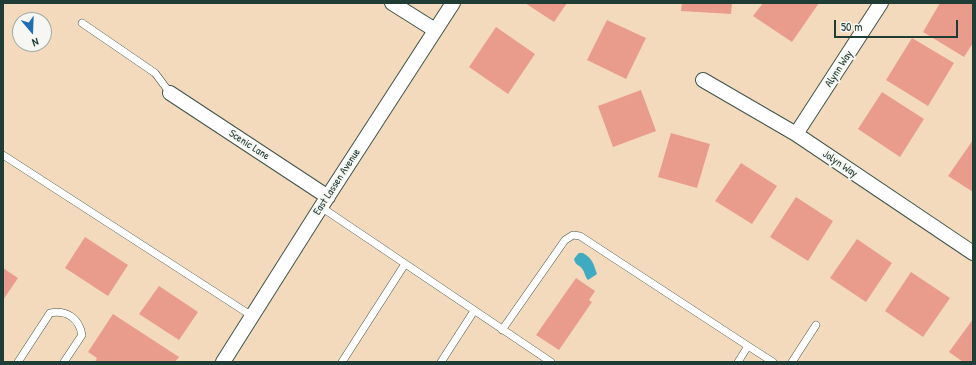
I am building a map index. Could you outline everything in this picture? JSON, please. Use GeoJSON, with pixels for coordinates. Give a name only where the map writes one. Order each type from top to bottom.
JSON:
{"type":"FeatureCollection","features":[{"type":"Feature","properties":{"kind":"street"},"geometry":{"type":"LineString","coordinates":[[392,3],[435,30]]}},
{"type":"Feature","properties":{"kind":"street","name":"East Lassen Avenue"},"geometry":{"type":"LineString","coordinates":[[223,362],[324,202],[453,3]]}},
{"type":"Feature","properties":{"kind":"street","name":"Alynn Way"},"geometry":{"type":"LineString","coordinates":[[796,134],[881,3]]}},
{"type":"Feature","properties":{"kind":"street","name":"Jolyn Way"},"geometry":{"type":"LineString","coordinates":[[703,80],[796,134],[973,253]]}},
{"type":"Feature","properties":{"kind":"street","name":"Scenic Lane"},"geometry":{"type":"LineString","coordinates":[[170,93],[324,202]]}},
{"type":"Feature","properties":{"kind":"lane"},"geometry":{"type":"LineString","coordinates":[[82,23],[155,73],[170,93]]}},
{"type":"Feature","properties":{"kind":"lane"},"geometry":{"type":"LineString","coordinates":[[3,155],[252,316]]}},
{"type":"Feature","properties":{"kind":"lane"},"geometry":{"type":"LineString","coordinates":[[324,202],[405,264],[551,362]]}},
{"type":"Feature","properties":{"kind":"lane"},"geometry":{"type":"LineString","coordinates":[[502,330],[565,240],[573,235],[580,236],[773,362]]}},
{"type":"Feature","properties":{"kind":"lane"},"geometry":{"type":"LineString","coordinates":[[342,362],[405,264]]}},
{"type":"Feature","properties":{"kind":"lane"},"geometry":{"type":"LineString","coordinates":[[441,362],[474,311]]}},
{"type":"Feature","properties":{"kind":"lane"},"geometry":{"type":"LineString","coordinates":[[18,362],[50,314],[56,312],[69,315],[74,319],[81,329],[82,335],[64,362]]}},
{"type":"Feature","properties":{"kind":"lane"},"geometry":{"type":"LineString","coordinates":[[792,362],[816,325]]}},
{"type":"Feature","properties":{"kind":"lane"},"geometry":{"type":"LineString","coordinates":[[738,362],[748,346]]}},
{"type":"Feature","properties":{"kind":"water"},"geometry":{"type":"Polygon","coordinates":[[[579,253],[583,253],[591,259],[597,274],[588,280],[582,268],[575,262],[574,259],[579,253]]]}},
{"type":"Feature","properties":{"kind":"building"},"geometry":{"type":"Polygon","coordinates":[[[525,3],[567,3],[554,22],[525,3]]]}},
{"type":"Feature","properties":{"kind":"building"},"geometry":{"type":"Polygon","coordinates":[[[682,3],[732,3],[731,14],[681,11],[682,3]]]}},
{"type":"Feature","properties":{"kind":"building"},"geometry":{"type":"Polygon","coordinates":[[[763,3],[819,3],[792,42],[753,16],[763,3]]]}},
{"type":"Feature","properties":{"kind":"building"},"geometry":{"type":"Polygon","coordinates":[[[940,3],[970,3],[973,5],[973,43],[964,57],[923,32],[940,3]]]}},
{"type":"Feature","properties":{"kind":"building"},"geometry":{"type":"Polygon","coordinates":[[[607,20],[646,38],[626,79],[587,60],[607,20]]]}},
{"type":"Feature","properties":{"kind":"building"},"geometry":{"type":"Polygon","coordinates":[[[496,27],[535,54],[508,94],[469,67],[496,27]]]}},
{"type":"Feature","properties":{"kind":"building"},"geometry":{"type":"Polygon","coordinates":[[[912,38],[954,63],[928,106],[886,80],[912,38]]]}},
{"type":"Feature","properties":{"kind":"building"},"geometry":{"type":"Polygon","coordinates":[[[641,90],[656,131],[613,147],[598,106],[641,90]]]}},
{"type":"Feature","properties":{"kind":"building"},"geometry":{"type":"Polygon","coordinates":[[[882,92],[924,119],[900,157],[858,129],[882,92]]]}},
{"type":"Feature","properties":{"kind":"building"},"geometry":{"type":"Polygon","coordinates":[[[671,133],[710,144],[697,188],[658,177],[671,133]]]}},
{"type":"Feature","properties":{"kind":"building"},"geometry":{"type":"Polygon","coordinates":[[[973,140],[973,192],[948,176],[973,140]]]}},
{"type":"Feature","properties":{"kind":"building"},"geometry":{"type":"Polygon","coordinates":[[[741,163],[777,186],[752,224],[715,201],[741,163]]]}},
{"type":"Feature","properties":{"kind":"building"},"geometry":{"type":"Polygon","coordinates":[[[796,197],[833,221],[808,261],[770,237],[796,197]]]}},
{"type":"Feature","properties":{"kind":"building"},"geometry":{"type":"Polygon","coordinates":[[[85,237],[128,265],[108,296],[65,268],[85,237]]]}},
{"type":"Feature","properties":{"kind":"building"},"geometry":{"type":"Polygon","coordinates":[[[857,239],[892,263],[866,302],[830,278],[857,239]]]}},
{"type":"Feature","properties":{"kind":"building"},"geometry":{"type":"Polygon","coordinates":[[[3,268],[18,278],[3,300],[3,268]]]}},
{"type":"Feature","properties":{"kind":"building"},"geometry":{"type":"Polygon","coordinates":[[[911,272],[950,298],[923,337],[885,311],[911,272]]]}},
{"type":"Feature","properties":{"kind":"building"},"geometry":{"type":"Polygon","coordinates":[[[576,278],[595,291],[589,300],[592,302],[559,350],[536,335],[576,278]]]}},
{"type":"Feature","properties":{"kind":"building"},"geometry":{"type":"Polygon","coordinates":[[[159,286],[198,312],[179,340],[139,314],[159,286]]]}},
{"type":"Feature","properties":{"kind":"building"},"geometry":{"type":"Polygon","coordinates":[[[113,314],[179,357],[175,362],[95,362],[97,358],[88,352],[113,314]]]}},
{"type":"Feature","properties":{"kind":"building"},"geometry":{"type":"Polygon","coordinates":[[[973,319],[973,362],[963,362],[949,352],[973,319]]]}}]}
